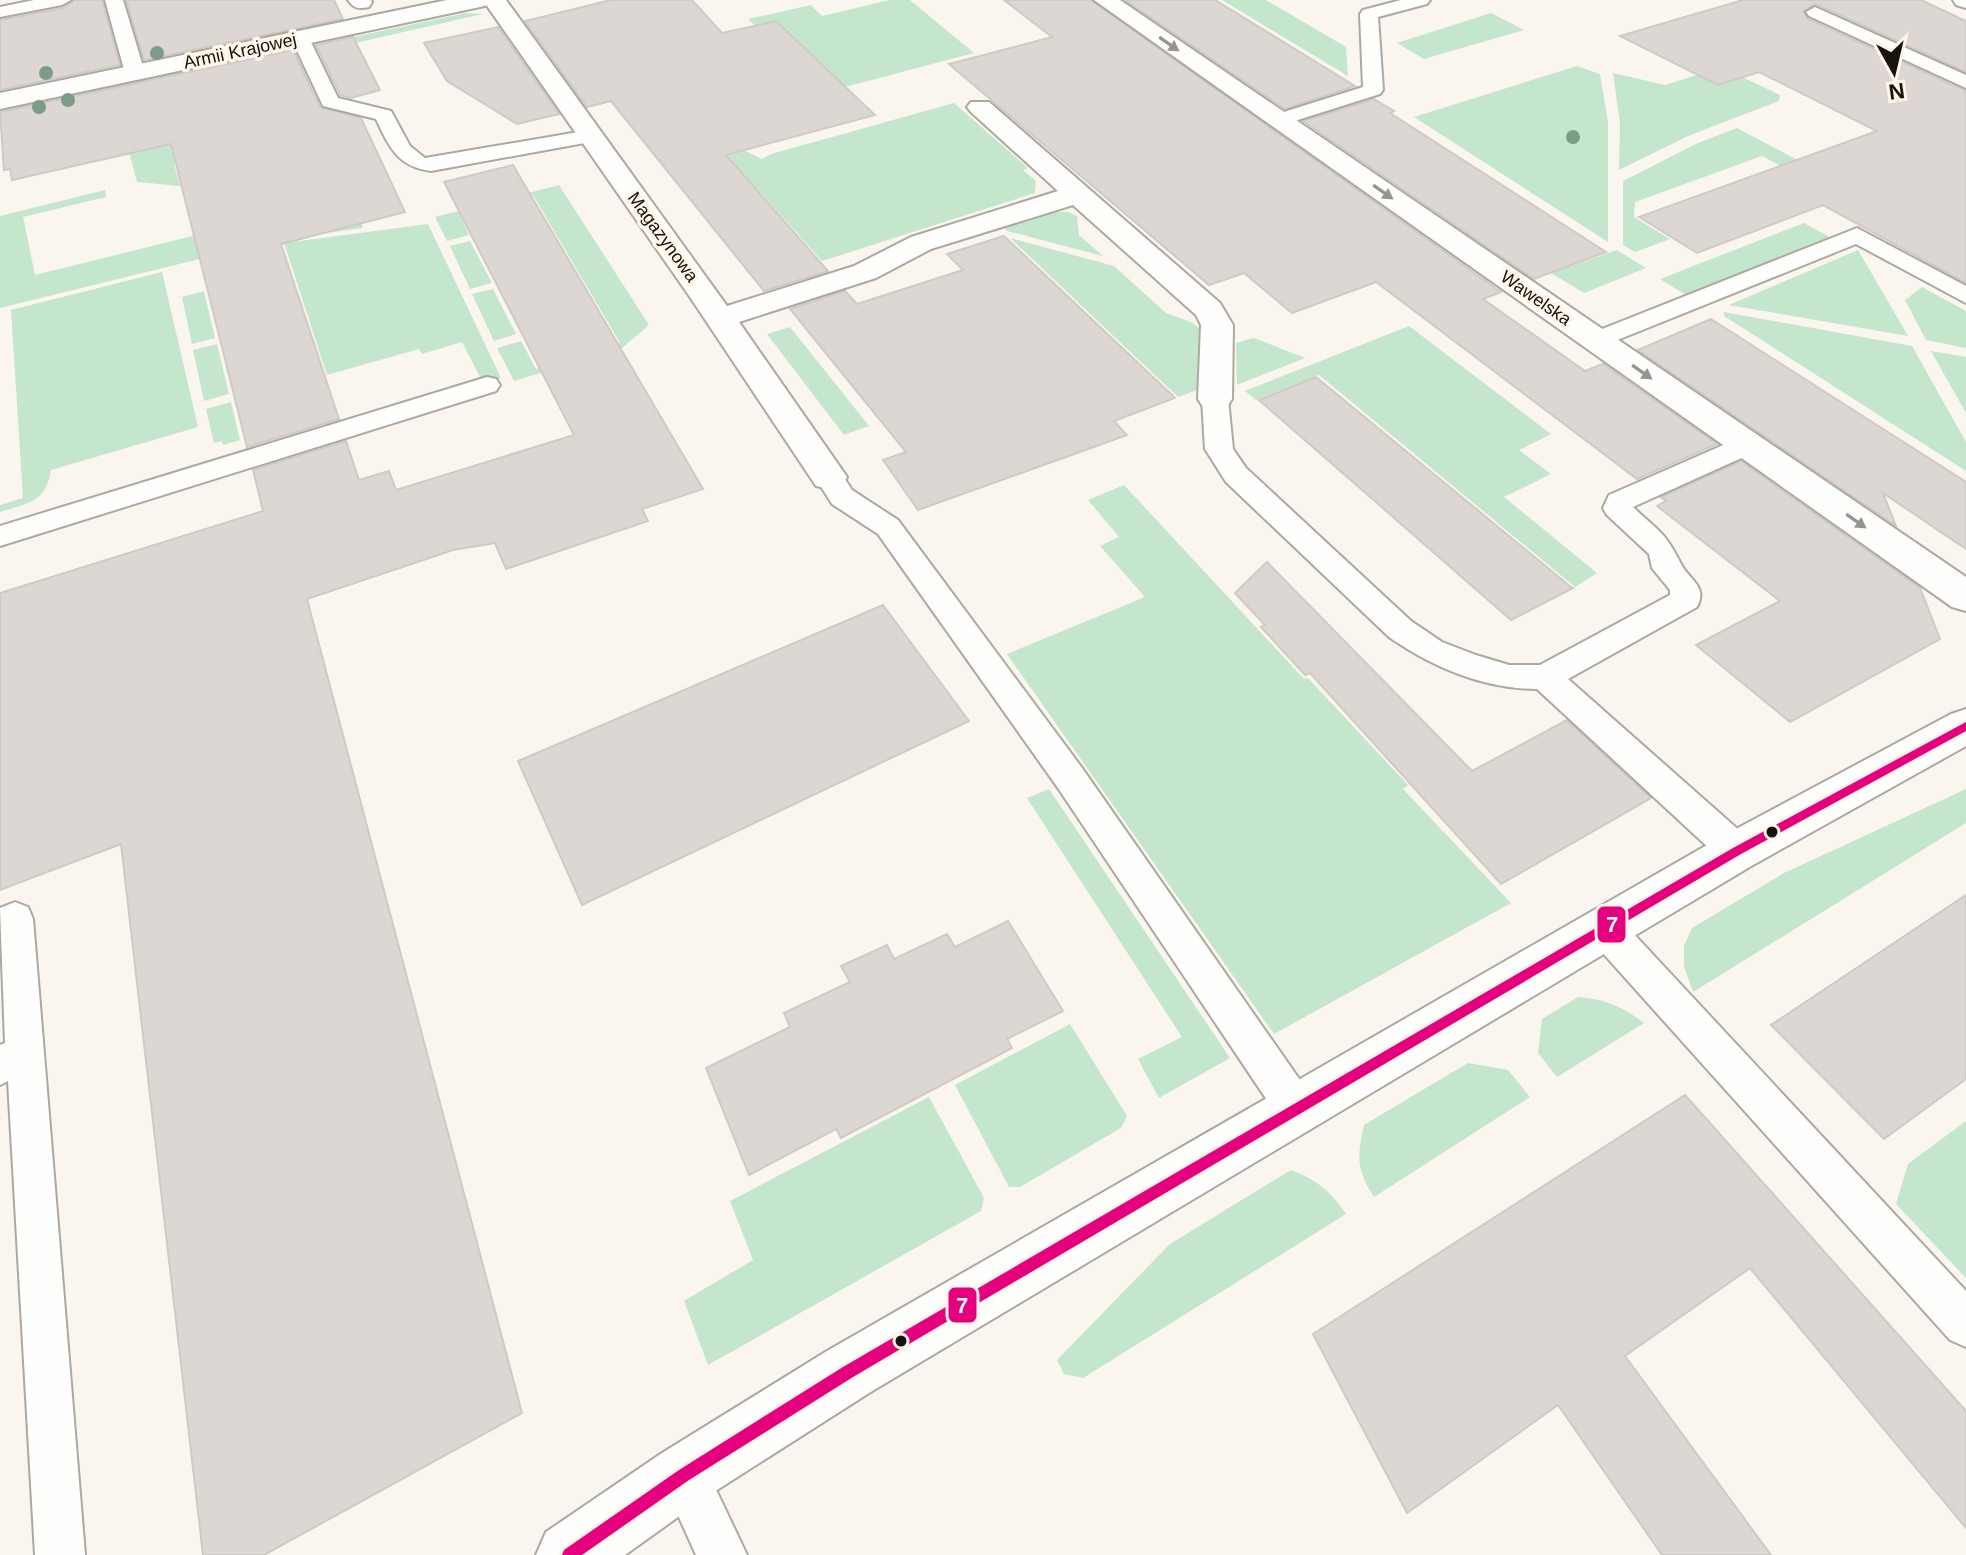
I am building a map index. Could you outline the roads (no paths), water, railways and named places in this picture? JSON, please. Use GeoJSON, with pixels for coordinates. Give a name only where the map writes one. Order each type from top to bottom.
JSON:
{"type":"FeatureCollection","features":[{"type":"Feature","properties":{"kind":"street","name":"Armii Krajowej"},"geometry":{"type":"LineString","coordinates":[[0,101],[480,0]]}},
{"type":"Feature","properties":{"kind":"street","name":"Magazynowa"},"geometry":{"type":"LineString","coordinates":[[494,0],[829,477]]}},
{"type":"Feature","properties":{"kind":"street","name":"Wawelska"},"geometry":{"type":"LineString","coordinates":[[1105,0],[1966,597]]}},
{"type":"Feature","properties":{"kind":"street"},"geometry":{"type":"LineString","coordinates":[[980,107],[1209,310],[1217,325],[1215,399]]}},
{"type":"Feature","properties":{"kind":"street"},"geometry":{"type":"LineString","coordinates":[[720,318],[865,272],[921,243],[1078,194]]}},
{"type":"Feature","properties":{"kind":"street"},"geometry":{"type":"LineString","coordinates":[[569,1555],[684,1475],[848,1372],[1737,851],[1966,726]]}},
{"type":"Feature","properties":{"kind":"lane"},"geometry":{"type":"LineString","coordinates":[[0,12],[62,0]]}},
{"type":"Feature","properties":{"kind":"lane"},"geometry":{"type":"LineString","coordinates":[[114,0],[135,73]]}},
{"type":"Feature","properties":{"kind":"lane"},"geometry":{"type":"LineString","coordinates":[[1278,120],[1373,90],[1369,14],[1421,0]]}},
{"type":"Feature","properties":{"kind":"lane"},"geometry":{"type":"LineString","coordinates":[[1815,12],[1966,82]]}},
{"type":"Feature","properties":{"kind":"lane"},"geometry":{"type":"LineString","coordinates":[[300,38],[330,102],[384,115],[408,159],[417,165],[590,136]]}},
{"type":"Feature","properties":{"kind":"lane"},"geometry":{"type":"LineString","coordinates":[[1596,340],[1857,235],[1966,296]]}},
{"type":"Feature","properties":{"kind":"lane"},"geometry":{"type":"LineString","coordinates":[[0,536],[487,385]]}},
{"type":"Feature","properties":{"kind":"lane"},"geometry":{"type":"LineString","coordinates":[[1215,399],[1219,449],[1226,463],[1400,629],[1431,650],[1509,677],[1544,677],[1686,599],[1684,586],[1667,568],[1667,556],[1660,545],[1622,515],[1617,508],[1619,502],[1747,445]]}},
{"type":"Feature","properties":{"kind":"lane"},"geometry":{"type":"LineString","coordinates":[[829,477],[842,497],[888,527],[1070,778],[1297,1110]]}},
{"type":"Feature","properties":{"kind":"lane"},"geometry":{"type":"LineString","coordinates":[[1544,677],[1737,851]]}},
{"type":"Feature","properties":{"kind":"lane"},"geometry":{"type":"LineString","coordinates":[[0,925],[15,919],[13,1059],[60,1555]]}},
{"type":"Feature","properties":{"kind":"lane"},"geometry":{"type":"LineString","coordinates":[[1605,929],[1966,1324]]}},
{"type":"Feature","properties":{"kind":"lane"},"geometry":{"type":"LineString","coordinates":[[684,1475],[722,1555]]}}]}
